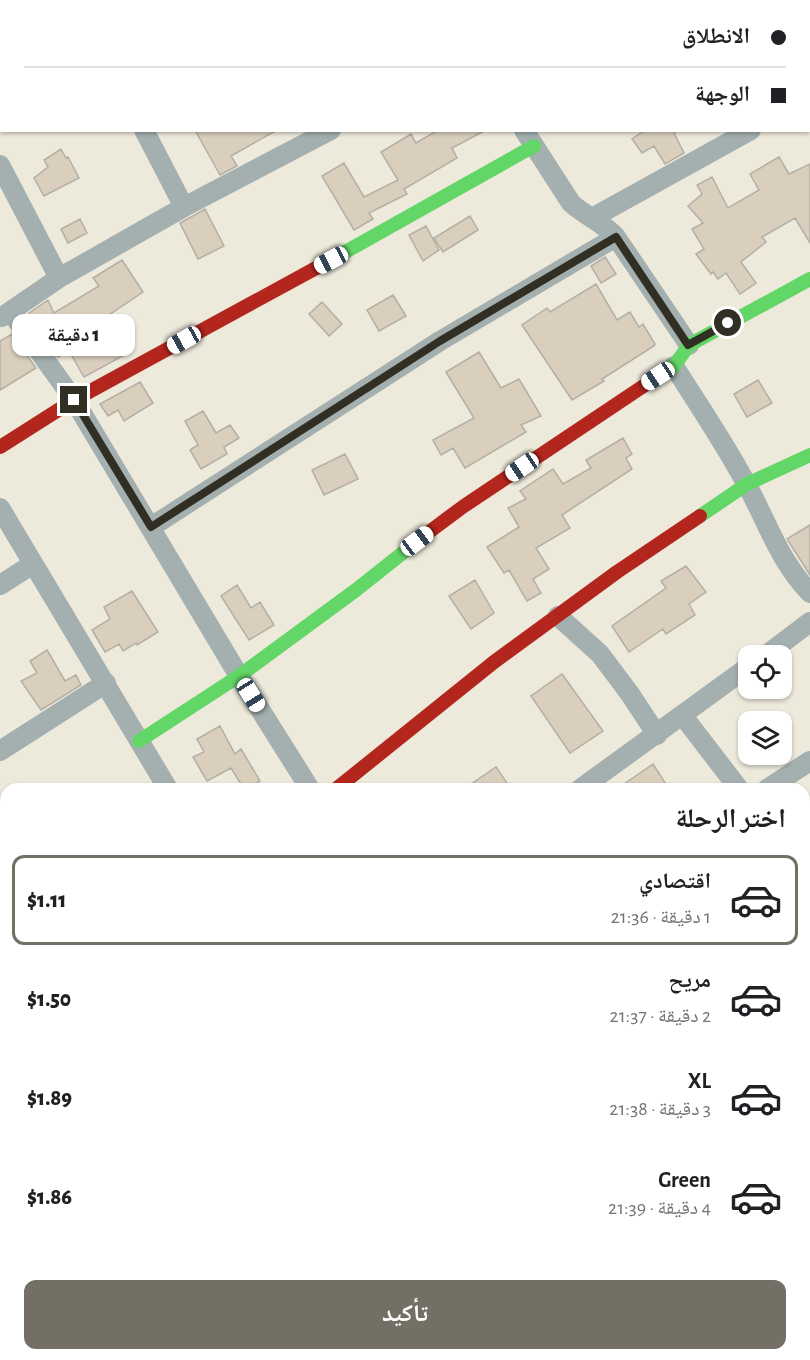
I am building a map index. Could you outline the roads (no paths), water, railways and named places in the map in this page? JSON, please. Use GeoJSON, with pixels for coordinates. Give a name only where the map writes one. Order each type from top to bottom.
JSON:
{"type":"FeatureCollection","features":[{"type":"Feature","properties":{"kind":"street"},"geometry":{"type":"LineString","coordinates":[[145,132],[184,207]]}},
{"type":"Feature","properties":{"kind":"street"},"geometry":{"type":"LineString","coordinates":[[592,218],[747,132]]}},
{"type":"Feature","properties":{"kind":"street"},"geometry":{"type":"LineString","coordinates":[[306,783],[239,676],[74,400],[6,315],[59,278],[320,133]]}},
{"type":"Feature","properties":{"kind":"street"},"geometry":{"type":"LineString","coordinates":[[0,447],[74,400],[368,240],[529,138],[571,202],[579,211],[607,226],[616,237],[688,345]]}},
{"type":"Feature","properties":{"kind":"street"},"geometry":{"type":"LineString","coordinates":[[0,165],[59,278]]}},
{"type":"Feature","properties":{"kind":"street"},"geometry":{"type":"LineString","coordinates":[[151,527],[440,341],[616,237]]}},
{"type":"Feature","properties":{"kind":"street"},"geometry":{"type":"LineString","coordinates":[[139,741],[239,676],[356,590],[464,506],[674,366],[688,345],[810,279]]}},
{"type":"Feature","properties":{"kind":"street"},"geometry":{"type":"LineString","coordinates":[[674,366],[747,484],[764,516],[778,551],[795,577],[810,593]]}},
{"type":"Feature","properties":{"kind":"street"},"geometry":{"type":"LineString","coordinates":[[343,783],[494,662],[616,572],[747,484],[810,455]]}},
{"type":"Feature","properties":{"kind":"street"},"geometry":{"type":"LineString","coordinates":[[0,508],[164,783]]}},
{"type":"Feature","properties":{"kind":"street"},"geometry":{"type":"LineString","coordinates":[[0,585],[33,564]]}},
{"type":"Feature","properties":{"kind":"street"},"geometry":{"type":"LineString","coordinates":[[558,615],[600,654],[657,735]]}},
{"type":"Feature","properties":{"kind":"street"},"geometry":{"type":"LineString","coordinates":[[780,645],[810,622]]}},
{"type":"Feature","properties":{"kind":"street"},"geometry":{"type":"LineString","coordinates":[[589,783],[738,674]]}},
{"type":"Feature","properties":{"kind":"street"},"geometry":{"type":"LineString","coordinates":[[0,751],[106,683]]}},
{"type":"Feature","properties":{"kind":"street"},"geometry":{"type":"LineString","coordinates":[[682,716],[735,783]]}},
{"type":"Feature","properties":{"kind":"street"},"geometry":{"type":"LineString","coordinates":[[776,783],[810,761]]}}]}
